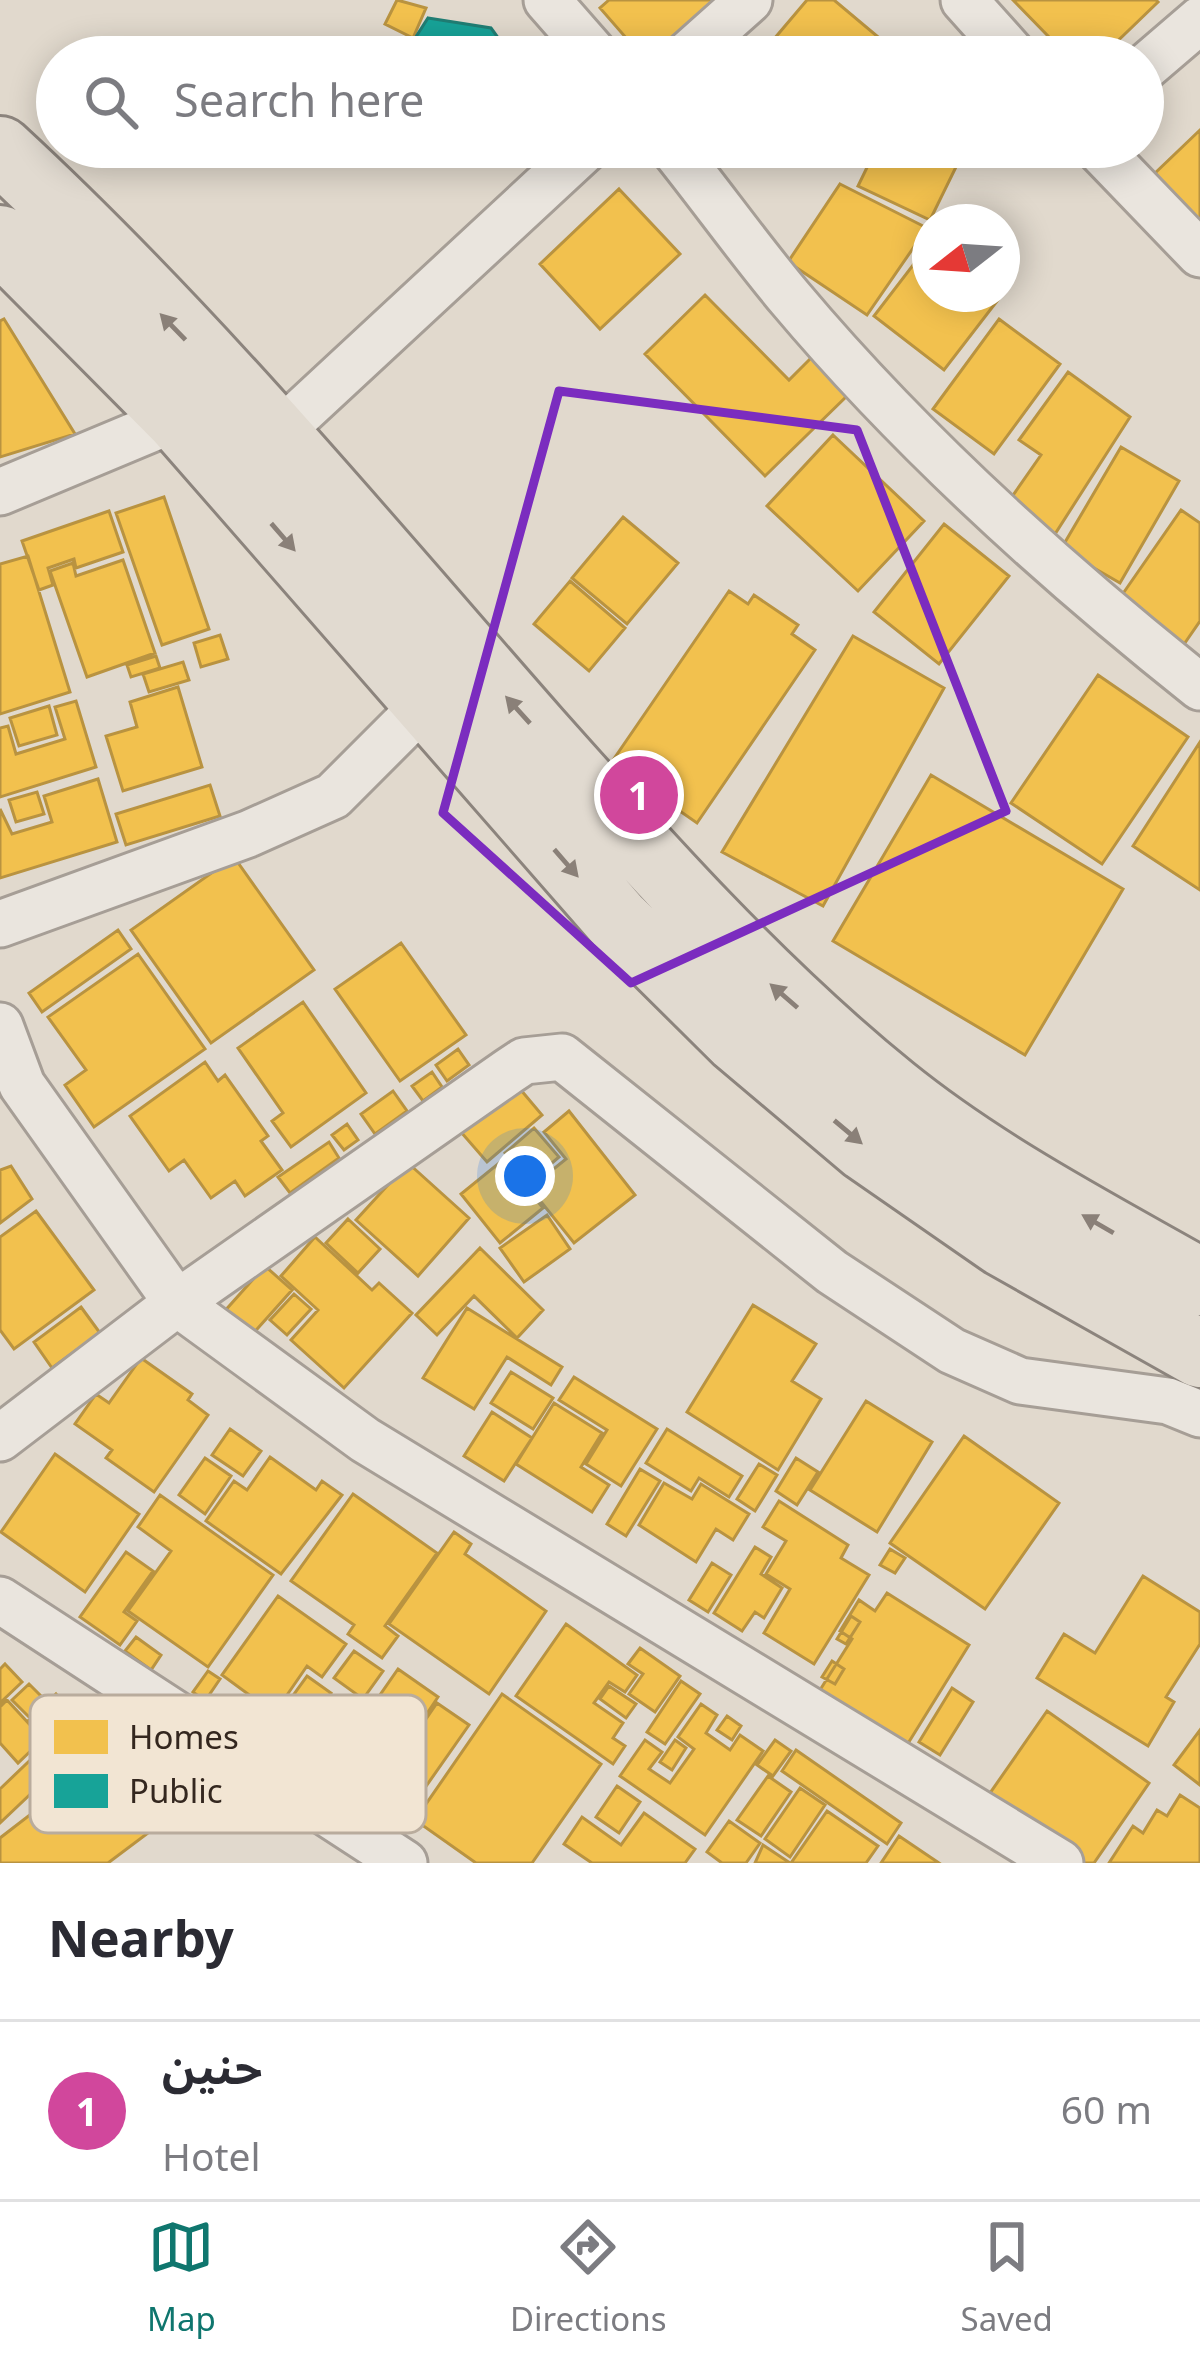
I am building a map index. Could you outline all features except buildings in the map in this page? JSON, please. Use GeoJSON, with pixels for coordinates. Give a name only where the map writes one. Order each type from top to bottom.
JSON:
{"type":"FeatureCollection","features":[{"type":"Feature","properties":{"kind":"main road"},"geometry":{"type":"LineString","coordinates":[[0,150],[230,431],[426,703],[616,920],[737,1039],[866,1148],[1003,1243],[1187,1296]]}},
{"type":"Feature","properties":{"kind":"main road"},"geometry":{"type":"LineString","coordinates":[[0,239],[230,431],[766,980],[895,1093],[1187,1296]]}},
{"type":"Feature","properties":{"kind":"street"},"geometry":{"type":"LineString","coordinates":[[547,0],[579,36]]}},
{"type":"Feature","properties":{"kind":"street"},"geometry":{"type":"LineString","coordinates":[[708,36],[748,0]]}},
{"type":"Feature","properties":{"kind":"street"},"geometry":{"type":"LineString","coordinates":[[964,0],[996,36]]}},
{"type":"Feature","properties":{"kind":"street"},"geometry":{"type":"LineString","coordinates":[[1164,51],[1200,20]]}},
{"type":"Feature","properties":{"kind":"street"},"geometry":{"type":"LineString","coordinates":[[0,492],[230,431],[561,168]]}},
{"type":"Feature","properties":{"kind":"street"},"geometry":{"type":"LineString","coordinates":[[688,168],[791,299],[928,446],[1101,608],[1200,686]]}},
{"type":"Feature","properties":{"kind":"street"},"geometry":{"type":"LineString","coordinates":[[1117,168],[1200,254]]}},
{"type":"Feature","properties":{"kind":"street"},"geometry":{"type":"LineString","coordinates":[[0,924],[248,834],[333,796],[426,703]]}},
{"type":"Feature","properties":{"kind":"street"},"geometry":{"type":"LineString","coordinates":[[0,1026],[22,1085],[177,1303],[365,1440],[1060,1863]]}},
{"type":"Feature","properties":{"kind":"street"},"geometry":{"type":"LineString","coordinates":[[0,1438],[177,1303],[524,1061],[562,1057],[832,1272],[952,1351],[1020,1381],[1168,1401],[1200,1414]]}},
{"type":"Feature","properties":{"kind":"street"},"geometry":{"type":"LineString","coordinates":[[0,1600],[146,1695]]}},
{"type":"Feature","properties":{"kind":"street"},"geometry":{"type":"LineString","coordinates":[[358,1833],[404,1863]]}},
{"type":"Feature","properties":{"kind":"highlighted area"},"geometry":{"type":"Polygon","coordinates":[[[559,391],[857,430],[1006,811],[631,983],[443,813],[559,391]]]}},
{"type":"Feature","properties":{"kind":"place","name":"حنين"},"geometry":{"type":"Point","coordinates":[639,795]}}]}
